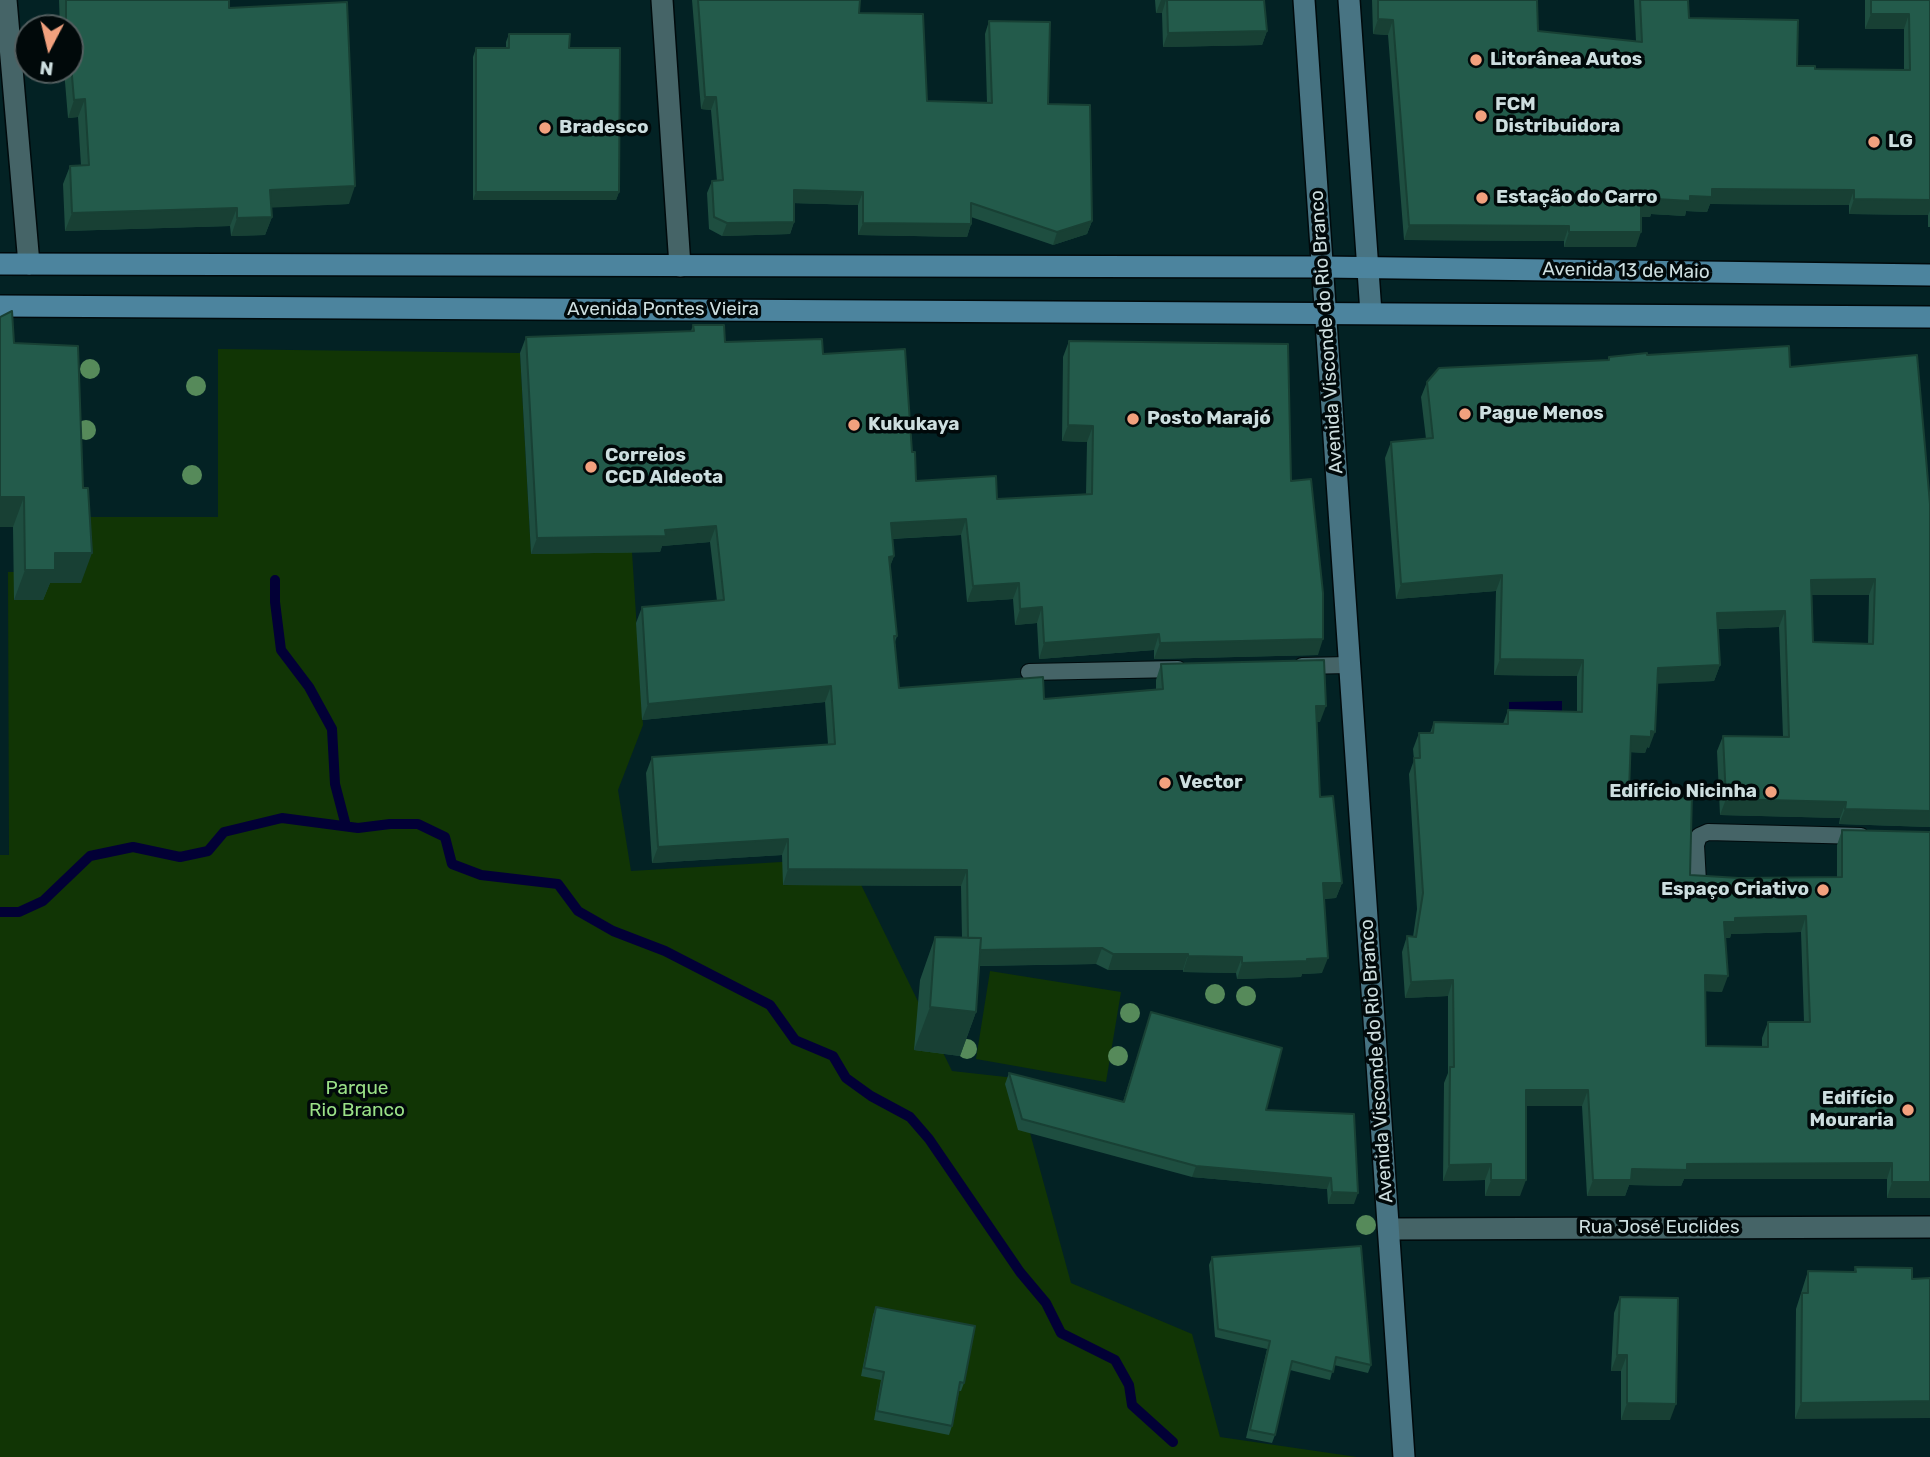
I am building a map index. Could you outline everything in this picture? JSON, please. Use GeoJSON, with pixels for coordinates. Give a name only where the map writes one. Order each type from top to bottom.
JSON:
{"type":"FeatureCollection","features":[{"type":"Feature","properties":{"kind":"main road","name":"Avenida Visconde do Rio Branco"},"geometry":{"type":"LineString","coordinates":[[1304,0],[1404,1457]]}},
{"type":"Feature","properties":{"kind":"main road"},"geometry":{"type":"LineString","coordinates":[[1349,0],[1371,313]]}},
{"type":"Feature","properties":{"kind":"main road"},"geometry":{"type":"LineString","coordinates":[[0,264],[1322,267]]}},
{"type":"Feature","properties":{"kind":"main road","name":"Avenida 13 de Maio"},"geometry":{"type":"LineString","coordinates":[[1322,267],[1930,275]]}},
{"type":"Feature","properties":{"kind":"main road","name":"Avenida Pontes Vieira"},"geometry":{"type":"LineString","coordinates":[[0,306],[1326,313]]}},
{"type":"Feature","properties":{"kind":"main road"},"geometry":{"type":"LineString","coordinates":[[1326,313],[1930,317]]}},
{"type":"Feature","properties":{"kind":"street"},"geometry":{"type":"LineString","coordinates":[[6,0],[29,264]]}},
{"type":"Feature","properties":{"kind":"street"},"geometry":{"type":"LineString","coordinates":[[662,0],[680,266]]}},
{"type":"Feature","properties":{"kind":"street","name":"Rua José Euclides"},"geometry":{"type":"LineString","coordinates":[[1388,1229],[1930,1227]]}},
{"type":"Feature","properties":{"kind":"lane"},"geometry":{"type":"LineString","coordinates":[[1279,666],[1349,665]]}},
{"type":"Feature","properties":{"kind":"lane"},"geometry":{"type":"LineString","coordinates":[[1029,672],[1196,668]]}},
{"type":"Feature","properties":{"kind":"lane"},"geometry":{"type":"LineString","coordinates":[[1698,882],[1696,845],[1699,836],[1708,832],[1874,836]]}},
{"type":"Feature","properties":{"kind":"green space","name":"Parque Rio Branco"},"geometry":{"type":"Polygon","coordinates":[[[218,349],[520,353],[531,553],[632,552],[643,725],[618,790],[631,871],[848,858],[952,1071],[1015,1078],[1071,1283],[1192,1334],[1220,1437],[1357,1457],[0,1457],[0,855],[9,855],[8,572],[77,572],[73,517],[218,517],[218,349]]]}},
{"type":"Feature","properties":{"kind":"green space"},"geometry":{"type":"Polygon","coordinates":[[[990,971],[1121,992],[1106,1082],[976,1059],[990,971]]]}},
{"type":"Feature","properties":{"kind":"shaded area"},"geometry":{"type":"Polygon","coordinates":[[[1562,701],[1562,723],[1509,724],[1509,702],[1562,701]]]}},
{"type":"Feature","properties":{"kind":"building"},"geometry":{"type":"Polygon","coordinates":[[[66,0],[229,0],[229,8],[347,2],[355,186],[270,190],[272,217],[237,218],[237,208],[72,213],[70,166],[89,165],[85,99],[74,100],[73,84],[84,84],[84,14],[66,14],[66,0]]]}},
{"type":"Feature","properties":{"kind":"building"},"geometry":{"type":"Polygon","coordinates":[[[698,0],[860,0],[859,13],[923,14],[927,101],[992,103],[989,21],[1050,22],[1048,104],[1090,105],[1092,221],[1057,232],[971,203],[971,224],[863,223],[863,192],[794,190],[794,222],[727,223],[714,217],[712,181],[723,180],[716,97],[705,97],[698,0]]]}},
{"type":"Feature","properties":{"kind":"building"},"geometry":{"type":"Polygon","coordinates":[[[1167,0],[1264,0],[1267,31],[1168,33],[1167,0]]]}},
{"type":"Feature","properties":{"kind":"building"},"geometry":{"type":"Polygon","coordinates":[[[1378,0],[1537,0],[1538,31],[1642,42],[1640,0],[1688,0],[1689,18],[1798,20],[1797,66],[1815,66],[1815,69],[1910,70],[1909,14],[1871,14],[1871,0],[1930,0],[1930,200],[1854,199],[1854,190],[1712,189],[1712,197],[1690,196],[1690,201],[1656,199],[1655,202],[1641,202],[1641,232],[1569,232],[1569,226],[1409,225],[1393,20],[1378,19],[1378,0]]]}},
{"type":"Feature","properties":{"kind":"building","name":"Bradesco"},"geometry":{"type":"Polygon","coordinates":[[[509,34],[570,34],[569,48],[620,48],[619,192],[476,192],[476,48],[509,48],[509,34]]]}},
{"type":"Feature","properties":{"kind":"building"},"geometry":{"type":"Polygon","coordinates":[[[12,311],[14,343],[78,346],[83,488],[88,488],[92,553],[55,553],[55,570],[25,570],[24,497],[0,497],[0,317],[12,311]]]}},
{"type":"Feature","properties":{"kind":"building"},"geometry":{"type":"Polygon","coordinates":[[[693,325],[724,325],[725,342],[822,339],[823,354],[905,349],[916,481],[996,476],[997,499],[1092,494],[1093,426],[1068,425],[1069,341],[1288,344],[1291,481],[1311,479],[1323,593],[1323,639],[1160,643],[1159,634],[1044,643],[1042,607],[1020,609],[1019,583],[973,586],[966,519],[891,523],[894,556],[889,557],[897,636],[894,636],[899,688],[1043,677],[1044,699],[1163,689],[1161,664],[1324,660],[1326,706],[1316,706],[1320,797],[1333,796],[1342,883],[1323,883],[1328,958],[1242,963],[1242,957],[1113,954],[1102,948],[980,950],[981,938],[968,938],[967,870],[788,869],[788,839],[658,847],[652,757],[835,744],[831,686],[648,704],[642,607],[724,600],[716,526],[665,530],[666,536],[537,538],[526,337],[694,331],[693,325]]]}},
{"type":"Feature","properties":{"kind":"building"},"geometry":{"type":"Polygon","coordinates":[[[1789,346],[1790,367],[1917,355],[1930,504],[1930,811],[1845,809],[1846,802],[1726,799],[1723,736],[1789,737],[1785,611],[1717,613],[1720,665],[1658,668],[1655,732],[1651,731],[1651,737],[1631,736],[1629,791],[1692,794],[1690,875],[1739,878],[1842,877],[1842,830],[1930,832],[1930,1182],[1892,1182],[1892,1163],[1687,1164],[1687,1170],[1632,1169],[1631,1180],[1593,1180],[1588,1090],[1526,1090],[1526,1180],[1491,1180],[1491,1164],[1449,1165],[1450,1067],[1454,1067],[1453,980],[1411,982],[1407,936],[1416,937],[1423,893],[1414,758],[1420,758],[1419,733],[1433,733],[1434,722],[1508,724],[1508,710],[1582,712],[1583,660],[1500,659],[1502,575],[1401,584],[1391,442],[1433,438],[1427,382],[1439,368],[1609,360],[1609,357],[1789,346]],[[1875,579],[1811,580],[1813,642],[1873,644],[1875,579]],[[1806,916],[1735,918],[1735,922],[1724,922],[1728,976],[1705,975],[1706,1046],[1768,1047],[1768,1022],[1810,1022],[1806,916]]]}},
{"type":"Feature","properties":{"kind":"building"},"geometry":{"type":"Polygon","coordinates":[[[935,937],[981,938],[976,1012],[930,1007],[935,937]]]}},
{"type":"Feature","properties":{"kind":"building"},"geometry":{"type":"Polygon","coordinates":[[[1151,1012],[1282,1048],[1266,1110],[1354,1114],[1358,1193],[1332,1192],[1331,1178],[1196,1166],[1022,1119],[1009,1073],[1124,1102],[1151,1012]]]}},
{"type":"Feature","properties":{"kind":"building"},"geometry":{"type":"Polygon","coordinates":[[[1361,1246],[1371,1365],[1336,1357],[1333,1372],[1292,1361],[1275,1435],[1250,1430],[1270,1341],[1218,1329],[1212,1257],[1361,1246]]]}},
{"type":"Feature","properties":{"kind":"building"},"geometry":{"type":"Polygon","coordinates":[[[1855,1267],[1912,1268],[1912,1279],[1930,1278],[1930,1401],[1801,1403],[1802,1293],[1808,1293],[1808,1271],[1856,1272],[1855,1267]]]}},
{"type":"Feature","properties":{"kind":"building"},"geometry":{"type":"Polygon","coordinates":[[[1620,1297],[1678,1298],[1676,1404],[1627,1403],[1627,1355],[1617,1355],[1620,1297]]]}},
{"type":"Feature","properties":{"kind":"building"},"geometry":{"type":"Polygon","coordinates":[[[876,1307],[975,1326],[952,1426],[877,1411],[884,1372],[864,1368],[876,1307]]]}},
{"type":"Feature","properties":{"kind":"waterway"},"geometry":{"type":"LineString","coordinates":[[275,580],[281,650],[309,687],[332,729],[335,784],[346,826]]}},
{"type":"Feature","properties":{"kind":"waterway"},"geometry":{"type":"LineString","coordinates":[[0,912],[19,912],[43,901],[90,856],[133,847],[180,857],[208,851],[224,832],[282,818],[358,828],[418,824],[445,837],[452,864],[481,875],[558,884],[578,911],[613,931],[665,951],[770,1005],[795,1040],[833,1056],[846,1078],[871,1096],[910,1117],[929,1139],[1020,1272],[1046,1303],[1061,1333],[1115,1360],[1129,1385],[1132,1405],[1173,1442]]}},
{"type":"Feature","properties":{"kind":"place","name":"Litorânea Autos"},"geometry":{"type":"Point","coordinates":[1476,60]}},
{"type":"Feature","properties":{"kind":"place","name":"FCM Distribuidora"},"geometry":{"type":"Point","coordinates":[1481,116]}},
{"type":"Feature","properties":{"kind":"place","name":"Bradesco"},"geometry":{"type":"Point","coordinates":[545,128]}},
{"type":"Feature","properties":{"kind":"place","name":"LG"},"geometry":{"type":"Point","coordinates":[1874,142]}},
{"type":"Feature","properties":{"kind":"place","name":"Estação do Carro"},"geometry":{"type":"Point","coordinates":[1482,198]}},
{"type":"Feature","properties":{"kind":"place","name":"Pague Menos"},"geometry":{"type":"Point","coordinates":[1465,414]}},
{"type":"Feature","properties":{"kind":"place","name":"Posto Marajó"},"geometry":{"type":"Point","coordinates":[1133,419]}},
{"type":"Feature","properties":{"kind":"place","name":"Kukukaya"},"geometry":{"type":"Point","coordinates":[854,425]}},
{"type":"Feature","properties":{"kind":"place","name":"Correios CCD Aldeota"},"geometry":{"type":"Point","coordinates":[591,467]}},
{"type":"Feature","properties":{"kind":"place","name":"Vector"},"geometry":{"type":"Point","coordinates":[1165,783]}},
{"type":"Feature","properties":{"kind":"place","name":"Edifício Nicinha"},"geometry":{"type":"Point","coordinates":[1771,792]}},
{"type":"Feature","properties":{"kind":"place","name":"Espaço Criativo"},"geometry":{"type":"Point","coordinates":[1823,890]}},
{"type":"Feature","properties":{"kind":"place","name":"Edifício Mouraria"},"geometry":{"type":"Point","coordinates":[1908,1110]}}]}
